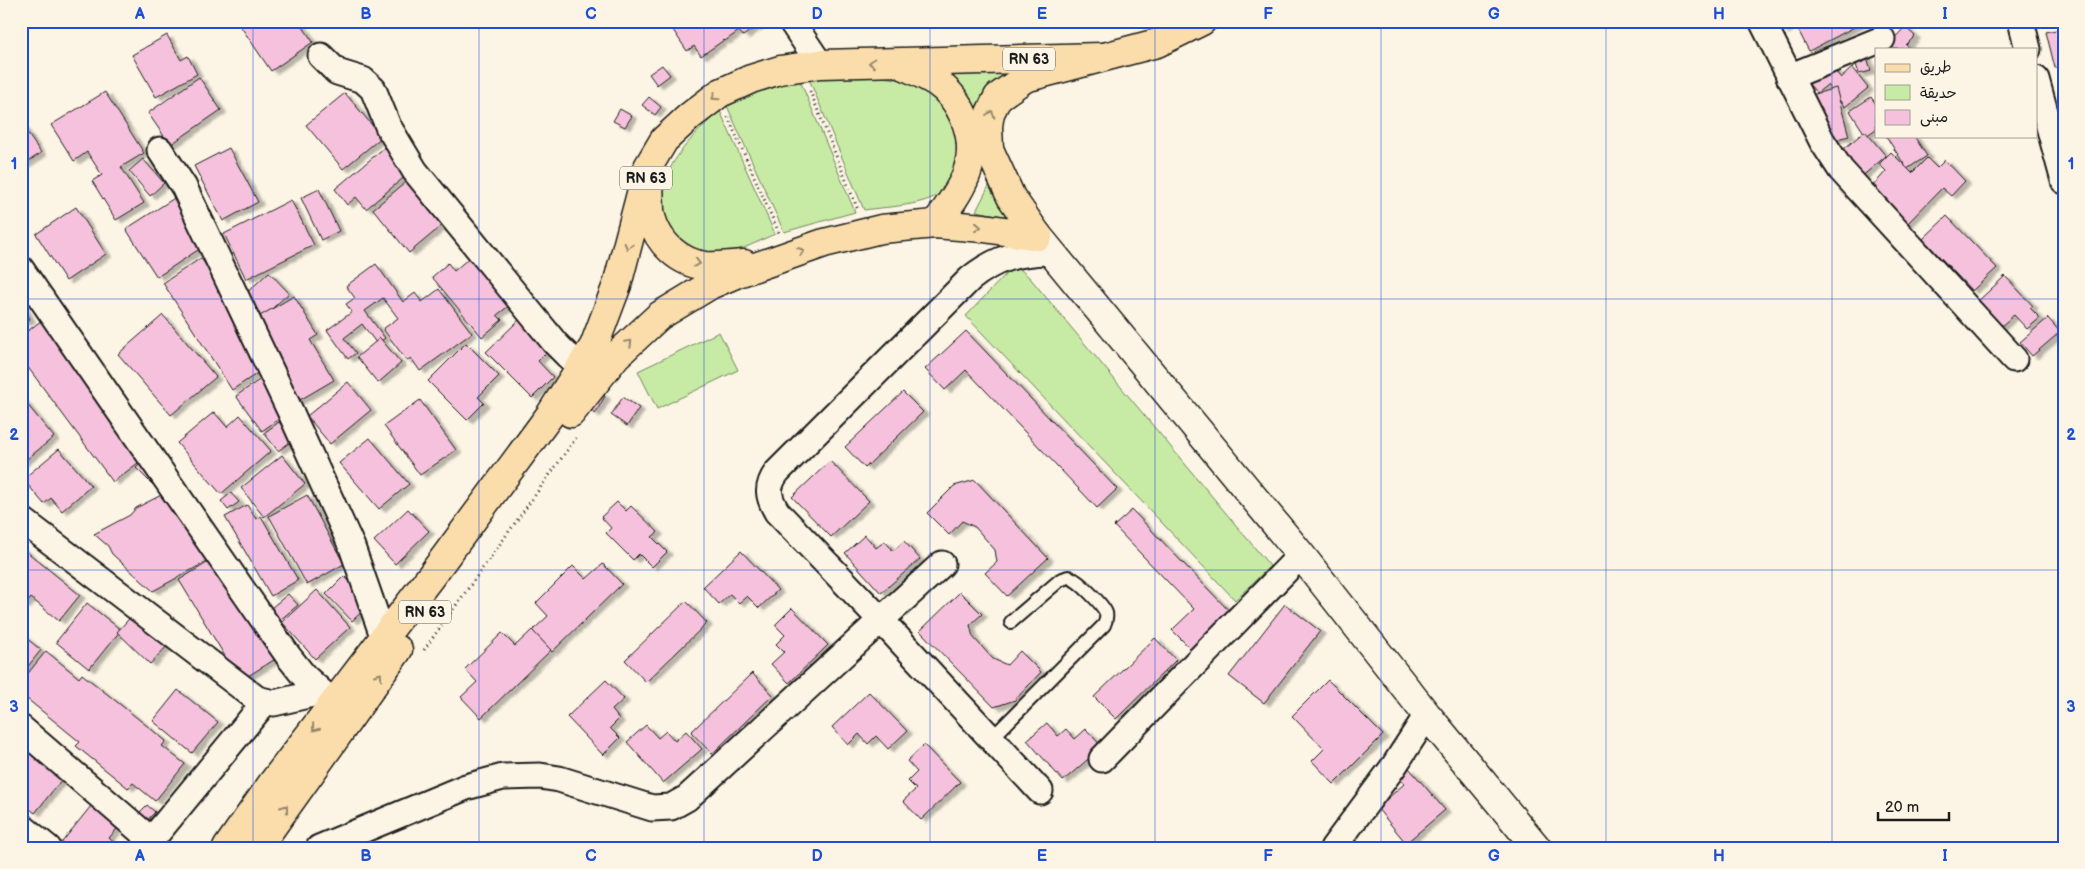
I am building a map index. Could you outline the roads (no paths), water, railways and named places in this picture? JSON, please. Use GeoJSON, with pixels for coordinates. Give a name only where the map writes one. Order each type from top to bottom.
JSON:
{"type":"FeatureCollection","features":[{"type":"Feature","properties":{"kind":"main road","name":"RN 63"},"geometry":{"type":"LineString","coordinates":[[257,848],[335,704],[443,586],[589,373],[594,346],[607,317],[617,285],[648,167],[664,140],[690,116],[718,95],[750,79],[780,70],[810,65],[1102,57],[1156,43],[1202,21]]}},
{"type":"Feature","properties":{"kind":"main road"},"geometry":{"type":"LineString","coordinates":[[935,224],[955,198],[981,151],[990,113],[998,97],[1025,78],[1102,57]]}},
{"type":"Feature","properties":{"kind":"main road"},"geometry":{"type":"LineString","coordinates":[[899,63],[936,82],[956,101],[981,151],[1043,244]]}},
{"type":"Feature","properties":{"kind":"main road"},"geometry":{"type":"LineString","coordinates":[[648,167],[651,216],[656,230],[670,250],[696,264],[708,266],[778,259]]}},
{"type":"Feature","properties":{"kind":"main road"},"geometry":{"type":"LineString","coordinates":[[589,373],[616,356],[659,316],[710,285],[824,243],[881,229],[935,224],[984,228],[1043,244]]}},
{"type":"Feature","properties":{"kind":"main road","name":"RN 63"},"geometry":{"type":"LineString","coordinates":[[227,848],[271,785],[335,704],[550,415],[589,373]]}},
{"type":"Feature","properties":{"kind":"street"},"geometry":{"type":"LineString","coordinates":[[791,21],[810,65]]}},
{"type":"Feature","properties":{"kind":"street"},"geometry":{"type":"LineString","coordinates":[[1762,21],[1822,141],[1841,170],[2014,358]]}},
{"type":"Feature","properties":{"kind":"street"},"geometry":{"type":"LineString","coordinates":[[2021,21],[2028,48]]}},
{"type":"Feature","properties":{"kind":"street"},"geometry":{"type":"LineString","coordinates":[[1789,77],[1882,39]]}},
{"type":"Feature","properties":{"kind":"street"},"geometry":{"type":"LineString","coordinates":[[320,56],[337,72],[363,80],[373,89],[388,126],[415,170],[555,343],[589,373]]}},
{"type":"Feature","properties":{"kind":"street"},"geometry":{"type":"LineString","coordinates":[[2038,86],[2064,181]]}},
{"type":"Feature","properties":{"kind":"street"},"geometry":{"type":"LineString","coordinates":[[160,150],[184,187],[292,413],[352,547],[384,639]]}},
{"type":"Feature","properties":{"kind":"street"},"geometry":{"type":"LineString","coordinates":[[1040,791],[880,619],[777,512],[770,502],[768,490],[771,480],[970,279],[996,261],[1027,253],[1043,244],[1301,555],[1427,715],[1537,848]]}},
{"type":"Feature","properties":{"kind":"street"},"geometry":{"type":"LineString","coordinates":[[21,269],[289,657],[335,704]]}},
{"type":"Feature","properties":{"kind":"street"},"geometry":{"type":"LineString","coordinates":[[21,519],[250,694],[265,702],[335,704]]}},
{"type":"Feature","properties":{"kind":"street"},"geometry":{"type":"LineString","coordinates":[[1102,759],[1301,555]]}},
{"type":"Feature","properties":{"kind":"street"},"geometry":{"type":"LineString","coordinates":[[319,848],[466,787],[503,777],[521,775],[559,779],[652,808],[670,807],[679,803],[687,798],[942,564]]}},
{"type":"Feature","properties":{"kind":"street"},"geometry":{"type":"LineString","coordinates":[[21,728],[148,844],[265,702]]}},
{"type":"Feature","properties":{"kind":"street"},"geometry":{"type":"LineString","coordinates":[[1333,848],[1394,766],[1427,715]]}},
{"type":"Feature","properties":{"kind":"street"},"geometry":{"type":"LineString","coordinates":[[21,826],[48,848]]}},
{"type":"Feature","properties":{"kind":"lane"},"geometry":{"type":"LineString","coordinates":[[992,739],[1104,625],[1106,616],[1103,608],[1078,582],[1068,577],[1060,580],[1011,622]]}}]}
